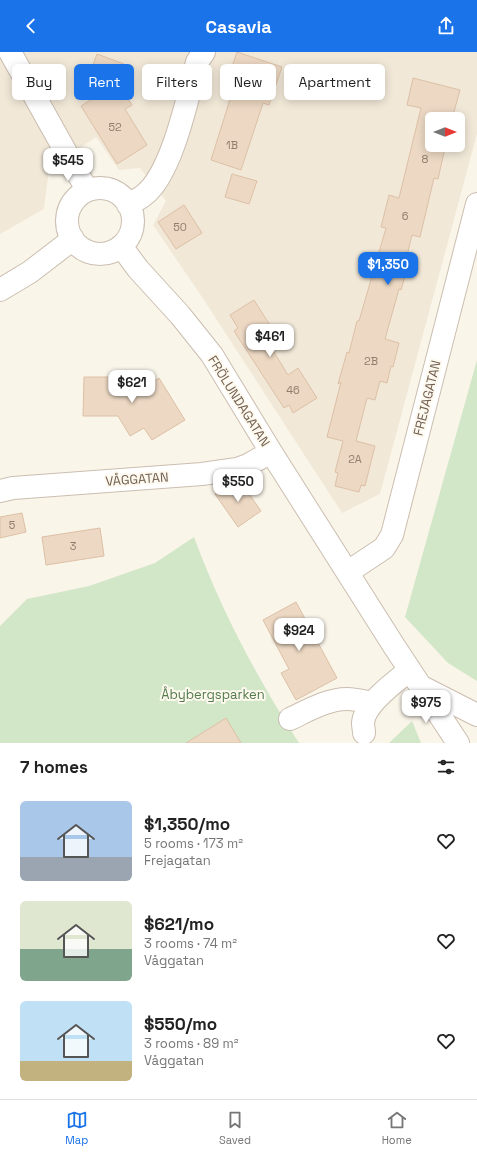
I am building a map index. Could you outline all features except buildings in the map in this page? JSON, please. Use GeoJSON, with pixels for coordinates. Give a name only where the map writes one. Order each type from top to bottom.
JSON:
{"type":"FeatureCollection","features":[{"type":"Feature","properties":{"kind":"street"},"geometry":{"type":"LineString","coordinates":[[10,52],[87,190]]}},
{"type":"Feature","properties":{"kind":"street"},"geometry":{"type":"LineString","coordinates":[[128,204],[144,195],[155,182],[167,162],[177,137],[198,62],[204,52]]}},
{"type":"Feature","properties":{"kind":"street"},"geometry":{"type":"LineString","coordinates":[[103,188],[110,190],[124,198],[128,204],[132,211],[132,226],[126,240],[121,246],[109,252],[96,253],[83,249],[73,240],[68,226],[68,212],[75,199],[87,190],[103,188]]}},
{"type":"Feature","properties":{"kind":"street","name":"FREJAGATAN"},"geometry":{"type":"LineString","coordinates":[[348,572],[384,548],[392,535],[477,204]]}},
{"type":"Feature","properties":{"kind":"street"},"geometry":{"type":"LineString","coordinates":[[0,290],[30,272],[73,240]]}},
{"type":"Feature","properties":{"kind":"street","name":"FRÖLUNDAGATAN"},"geometry":{"type":"LineString","coordinates":[[121,246],[138,269],[180,315],[212,355],[271,452],[458,743]]}},
{"type":"Feature","properties":{"kind":"street","name":"VÅGGATAN"},"geometry":{"type":"LineString","coordinates":[[0,491],[13,488],[202,474],[230,470],[248,465],[271,452]]}},
{"type":"Feature","properties":{"kind":"street"},"geometry":{"type":"LineString","coordinates":[[364,733],[363,722],[372,703],[416,678],[477,715]]}},
{"type":"Feature","properties":{"kind":"street"},"geometry":{"type":"LineString","coordinates":[[290,719],[325,704],[345,699],[360,700],[372,703]]}},
{"type":"Feature","properties":{"kind":"shaded area"},"geometry":{"type":"Polygon","coordinates":[[[0,52],[477,52],[477,134],[380,494],[342,513],[202,297],[153,225],[166,201],[140,168],[119,170],[96,137],[49,169],[44,209],[0,234],[0,52]]]}},
{"type":"Feature","properties":{"kind":"green space"},"geometry":{"type":"Polygon","coordinates":[[[477,360],[477,681],[448,663],[405,617],[477,360]]]}},
{"type":"Feature","properties":{"kind":"green space","name":"Åbybergsparken"},"geometry":{"type":"Polygon","coordinates":[[[194,537],[216,591],[254,669],[299,743],[0,743],[0,626],[27,599],[89,586],[155,563],[194,537]]]}},
{"type":"Feature","properties":{"kind":"green space"},"geometry":{"type":"Polygon","coordinates":[[[412,721],[421,743],[389,743],[412,721]]]}}]}
